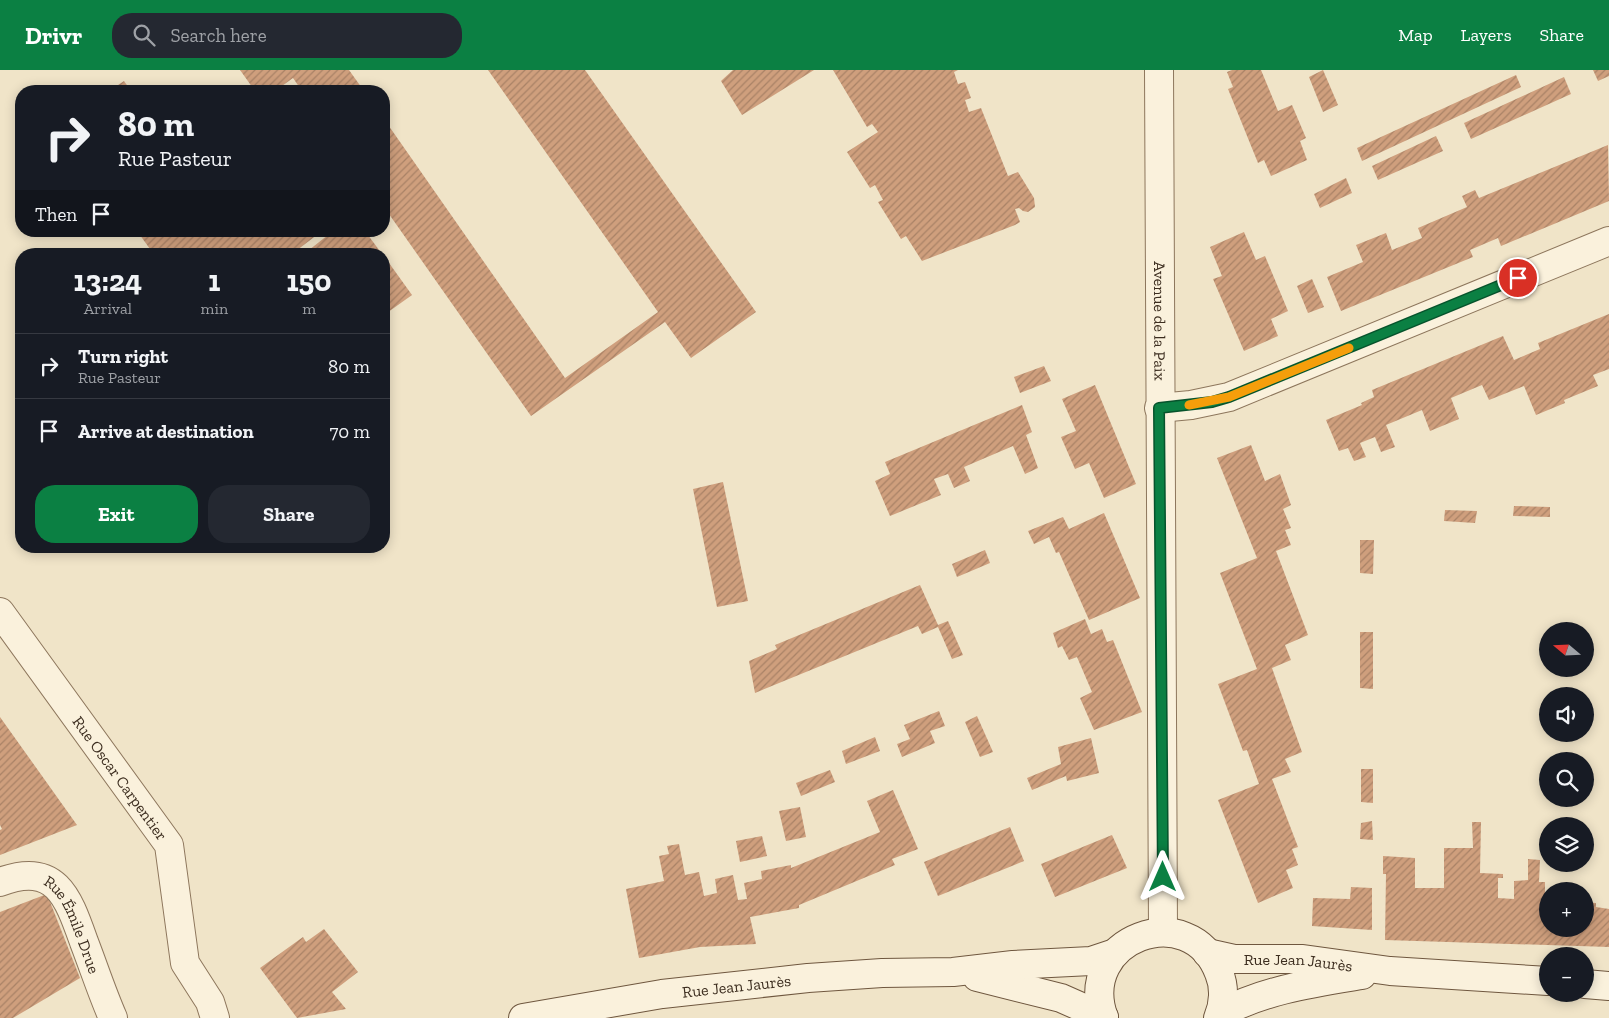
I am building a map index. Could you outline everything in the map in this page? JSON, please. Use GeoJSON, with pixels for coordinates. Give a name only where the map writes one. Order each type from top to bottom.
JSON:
{"type":"FeatureCollection","features":[{"type":"Feature","properties":{"kind":"street","name":"Avenue de la Paix"},"geometry":{"type":"LineString","coordinates":[[1159,70],[1159,408],[1163,932]]}},
{"type":"Feature","properties":{"kind":"street"},"geometry":{"type":"LineString","coordinates":[[1159,408],[1198,404],[1229,397],[1609,241]]}},
{"type":"Feature","properties":{"kind":"street","name":"Rue Oscar Carpentier"},"geometry":{"type":"LineString","coordinates":[[0,612],[169,845],[185,963],[210,1002],[215,1018]]}},
{"type":"Feature","properties":{"kind":"street","name":"Rue Émile Drue"},"geometry":{"type":"LineString","coordinates":[[0,882],[28,875],[40,876],[58,887],[65,895],[71,906],[104,1000],[113,1018]]}},
{"type":"Feature","properties":{"kind":"street","name":"Rue Jean Jaurès"},"geometry":{"type":"LineString","coordinates":[[523,1018],[662,994],[798,979],[882,973],[953,972],[1013,965],[1091,961],[1115,953],[1137,937],[1163,932],[1188,938],[1207,953],[1215,964],[1222,982],[1223,1002],[1219,1016]]}},
{"type":"Feature","properties":{"kind":"street","name":"Rue Jean Jaurès"},"geometry":{"type":"LineString","coordinates":[[1104,1018],[1100,1004],[1100,984],[1107,964],[1115,953]]}},
{"type":"Feature","properties":{"kind":"street","name":"Rue Jean Jaurès"},"geometry":{"type":"LineString","coordinates":[[1207,953],[1234,959],[1303,959],[1390,971],[1539,981]]}},
{"type":"Feature","properties":{"kind":"street","name":"Rue Jean Jaurès"},"geometry":{"type":"LineString","coordinates":[[1219,1016],[1248,1000],[1273,992],[1335,979],[1390,971]]}},
{"type":"Feature","properties":{"kind":"street","name":"Rue Jean Jaurès"},"geometry":{"type":"LineString","coordinates":[[953,972],[1038,991],[1081,1005],[1104,1018]]}},
{"type":"Feature","properties":{"kind":"street"},"geometry":{"type":"LineString","coordinates":[[1594,985],[1609,986]]}},
{"type":"Feature","properties":{"kind":"building"},"geometry":{"type":"Polygon","coordinates":[[[240,70],[349,70],[360,85],[298,85],[293,78],[283,85],[251,85],[240,70]]]}},
{"type":"Feature","properties":{"kind":"building"},"geometry":{"type":"Polygon","coordinates":[[[488,70],[585,70],[756,312],[691,358],[665,322],[531,416],[390,216],[390,128],[565,378],[658,312],[488,70]]]}},
{"type":"Feature","properties":{"kind":"building"},"geometry":{"type":"Polygon","coordinates":[[[733,70],[814,70],[742,115],[721,81],[733,70]]]}},
{"type":"Feature","properties":{"kind":"building"},"geometry":{"type":"Polygon","coordinates":[[[833,70],[958,70],[954,72],[958,84],[965,82],[971,98],[965,100],[969,112],[981,108],[1008,176],[1018,172],[1034,198],[1035,207],[1028,212],[1019,208],[1015,209],[1020,222],[1015,225],[922,261],[906,236],[901,239],[878,202],[883,200],[875,185],[870,188],[847,152],[878,132],[872,124],[867,127],[833,70]]]}},
{"type":"Feature","properties":{"kind":"building"},"geometry":{"type":"Polygon","coordinates":[[[1232,70],[1261,70],[1278,111],[1292,105],[1306,138],[1300,141],[1307,160],[1271,176],[1264,160],[1258,163],[1228,89],[1233,87],[1227,72],[1232,70]]]}},
{"type":"Feature","properties":{"kind":"building"},"geometry":{"type":"Polygon","coordinates":[[[1323,70],[1338,105],[1323,112],[1309,77],[1323,70]]]}},
{"type":"Feature","properties":{"kind":"building"},"geometry":{"type":"Polygon","coordinates":[[[1593,70],[1609,70],[1609,76],[1598,81],[1593,70]]]}},
{"type":"Feature","properties":{"kind":"building"},"geometry":{"type":"Polygon","coordinates":[[[1516,75],[1521,87],[1362,161],[1357,148],[1516,75]]]}},
{"type":"Feature","properties":{"kind":"building"},"geometry":{"type":"Polygon","coordinates":[[[1564,77],[1571,94],[1471,139],[1464,123],[1564,77]]]}},
{"type":"Feature","properties":{"kind":"building"},"geometry":{"type":"Polygon","coordinates":[[[124,81],[127,85],[118,85],[124,81]]]}},
{"type":"Feature","properties":{"kind":"building"},"geometry":{"type":"Polygon","coordinates":[[[1436,136],[1443,151],[1378,180],[1372,166],[1436,136]]]}},
{"type":"Feature","properties":{"kind":"building"},"geometry":{"type":"Polygon","coordinates":[[[1608,145],[1609,201],[1501,246],[1498,238],[1470,250],[1473,257],[1341,311],[1327,277],[1363,262],[1356,245],[1386,233],[1392,250],[1422,238],[1418,228],[1467,207],[1462,196],[1475,190],[1479,198],[1608,145]]]}},
{"type":"Feature","properties":{"kind":"building"},"geometry":{"type":"Polygon","coordinates":[[[1346,178],[1352,193],[1320,208],[1314,194],[1346,178]]]}},
{"type":"Feature","properties":{"kind":"building"},"geometry":{"type":"Polygon","coordinates":[[[1244,232],[1256,260],[1265,256],[1288,311],[1271,319],[1278,336],[1244,351],[1213,279],[1222,276],[1210,247],[1244,232]]]}},
{"type":"Feature","properties":{"kind":"building"},"geometry":{"type":"Polygon","coordinates":[[[141,237],[314,237],[300,248],[149,248],[141,237]]]}},
{"type":"Feature","properties":{"kind":"building"},"geometry":{"type":"Polygon","coordinates":[[[325,237],[369,237],[378,248],[312,248],[325,237]]]}},
{"type":"Feature","properties":{"kind":"building"},"geometry":{"type":"Polygon","coordinates":[[[390,264],[412,295],[390,311],[390,264]]]}},
{"type":"Feature","properties":{"kind":"building"},"geometry":{"type":"Polygon","coordinates":[[[1312,279],[1324,307],[1308,313],[1297,286],[1312,279]]]}},
{"type":"Feature","properties":{"kind":"building"},"geometry":{"type":"Polygon","coordinates":[[[1609,314],[1609,369],[1593,375],[1598,386],[1564,400],[1565,403],[1536,415],[1524,386],[1489,400],[1482,385],[1451,398],[1459,419],[1430,431],[1422,410],[1386,425],[1395,447],[1381,452],[1375,437],[1360,443],[1366,457],[1354,461],[1348,448],[1339,451],[1326,420],[1362,405],[1361,403],[1374,397],[1372,390],[1503,336],[1514,360],[1540,349],[1538,343],[1609,314]]]}},
{"type":"Feature","properties":{"kind":"building"},"geometry":{"type":"Polygon","coordinates":[[[1044,366],[1051,381],[1020,393],[1014,377],[1044,366]]]}},
{"type":"Feature","properties":{"kind":"building"},"geometry":{"type":"Polygon","coordinates":[[[1095,385],[1136,484],[1104,498],[1089,463],[1075,469],[1061,437],[1076,431],[1062,399],[1095,385]]]}},
{"type":"Feature","properties":{"kind":"building"},"geometry":{"type":"Polygon","coordinates":[[[1022,405],[1032,432],[1026,435],[1038,468],[1025,474],[1013,446],[964,467],[970,481],[954,488],[948,474],[934,479],[941,495],[890,516],[875,481],[890,474],[885,462],[1022,405]]]}},
{"type":"Feature","properties":{"kind":"building"},"geometry":{"type":"Polygon","coordinates":[[[1251,445],[1265,481],[1280,474],[1291,505],[1283,509],[1291,528],[1285,530],[1291,545],[1276,551],[1308,635],[1285,645],[1291,660],[1272,668],[1302,752],[1285,759],[1291,772],[1272,779],[1298,847],[1292,849],[1298,865],[1286,870],[1293,888],[1258,903],[1218,800],[1259,784],[1247,750],[1243,751],[1218,684],[1257,669],[1220,573],[1257,558],[1217,458],[1251,445]]]}},
{"type":"Feature","properties":{"kind":"building"},"geometry":{"type":"Polygon","coordinates":[[[723,482],[748,601],[717,607],[693,489],[723,482]]]}},
{"type":"Feature","properties":{"kind":"building"},"geometry":{"type":"Polygon","coordinates":[[[1514,506],[1550,507],[1550,517],[1513,516],[1514,506]]]}},
{"type":"Feature","properties":{"kind":"building"},"geometry":{"type":"Polygon","coordinates":[[[1445,510],[1477,511],[1475,523],[1444,521],[1445,510]]]}},
{"type":"Feature","properties":{"kind":"building"},"geometry":{"type":"Polygon","coordinates":[[[1104,513],[1140,598],[1089,620],[1059,552],[1056,553],[1049,537],[1034,544],[1028,531],[1063,517],[1069,529],[1104,513]]]}},
{"type":"Feature","properties":{"kind":"building"},"geometry":{"type":"Polygon","coordinates":[[[1360,540],[1374,540],[1373,574],[1360,573],[1360,540]]]}},
{"type":"Feature","properties":{"kind":"building"},"geometry":{"type":"Polygon","coordinates":[[[985,550],[990,563],[957,577],[952,564],[985,550]]]}},
{"type":"Feature","properties":{"kind":"building"},"geometry":{"type":"Polygon","coordinates":[[[920,585],[938,625],[948,621],[963,655],[952,659],[938,627],[922,634],[918,626],[755,693],[749,661],[777,649],[775,645],[920,585]]]}},
{"type":"Feature","properties":{"kind":"building"},"geometry":{"type":"Polygon","coordinates":[[[1085,619],[1091,634],[1102,629],[1107,642],[1113,640],[1142,712],[1094,730],[1080,698],[1092,692],[1077,657],[1069,660],[1062,646],[1058,648],[1053,633],[1085,619]]]}},
{"type":"Feature","properties":{"kind":"building"},"geometry":{"type":"Polygon","coordinates":[[[1360,632],[1373,632],[1373,689],[1360,688],[1360,632]]]}},
{"type":"Feature","properties":{"kind":"building"},"geometry":{"type":"Polygon","coordinates":[[[939,711],[945,726],[930,731],[935,743],[902,757],[897,744],[910,739],[904,725],[939,711]]]}},
{"type":"Feature","properties":{"kind":"building"},"geometry":{"type":"Polygon","coordinates":[[[977,716],[993,752],[980,757],[965,722],[977,716]]]}},
{"type":"Feature","properties":{"kind":"building"},"geometry":{"type":"Polygon","coordinates":[[[0,717],[77,825],[0,855],[0,830],[2,829],[0,825],[0,717]]]}},
{"type":"Feature","properties":{"kind":"building"},"geometry":{"type":"Polygon","coordinates":[[[875,737],[880,751],[846,764],[842,751],[875,737]]]}},
{"type":"Feature","properties":{"kind":"building"},"geometry":{"type":"Polygon","coordinates":[[[1091,738],[1099,773],[1067,781],[1066,776],[1032,790],[1027,778],[1061,764],[1058,747],[1091,738]]]}},
{"type":"Feature","properties":{"kind":"building"},"geometry":{"type":"Polygon","coordinates":[[[1361,769],[1373,769],[1373,803],[1361,802],[1361,769]]]}},
{"type":"Feature","properties":{"kind":"building"},"geometry":{"type":"Polygon","coordinates":[[[830,770],[835,782],[801,796],[796,783],[830,770]]]}},
{"type":"Feature","properties":{"kind":"building"},"geometry":{"type":"Polygon","coordinates":[[[893,790],[918,849],[892,859],[895,865],[799,905],[799,908],[750,917],[756,944],[700,947],[639,958],[626,889],[664,881],[659,856],[669,854],[667,846],[679,844],[685,875],[699,872],[704,896],[717,893],[715,879],[733,875],[738,900],[747,899],[744,883],[762,879],[761,871],[791,865],[791,868],[880,832],[867,801],[893,790]]]}},
{"type":"Feature","properties":{"kind":"building"},"geometry":{"type":"Polygon","coordinates":[[[800,807],[806,837],[786,841],[779,811],[800,807]]]}},
{"type":"Feature","properties":{"kind":"building"},"geometry":{"type":"Polygon","coordinates":[[[1372,821],[1373,840],[1360,839],[1361,823],[1372,821]]]}},
{"type":"Feature","properties":{"kind":"building"},"geometry":{"type":"Polygon","coordinates":[[[1472,822],[1481,822],[1480,873],[1503,874],[1503,878],[1498,878],[1498,898],[1514,899],[1514,881],[1528,880],[1528,859],[1539,860],[1539,937],[1594,937],[1594,903],[1596,903],[1596,907],[1609,909],[1609,947],[1385,940],[1386,874],[1383,874],[1383,856],[1415,858],[1415,888],[1444,888],[1444,848],[1473,848],[1472,822]]]}},
{"type":"Feature","properties":{"kind":"building"},"geometry":{"type":"Polygon","coordinates":[[[1010,827],[1024,861],[938,896],[924,862],[1010,827]]]}},
{"type":"Feature","properties":{"kind":"building"},"geometry":{"type":"Polygon","coordinates":[[[1112,835],[1127,868],[1055,897],[1041,864],[1112,835]]]}},
{"type":"Feature","properties":{"kind":"building"},"geometry":{"type":"Polygon","coordinates":[[[762,836],[767,856],[740,862],[736,841],[762,836]]]}},
{"type":"Feature","properties":{"kind":"building"},"geometry":{"type":"Polygon","coordinates":[[[1351,887],[1372,888],[1372,930],[1312,926],[1313,898],[1350,899],[1351,887]]]}},
{"type":"Feature","properties":{"kind":"building"},"geometry":{"type":"Polygon","coordinates":[[[47,894],[80,978],[13,1018],[0,1018],[0,912],[47,894]]]}},
{"type":"Feature","properties":{"kind":"building"},"geometry":{"type":"Polygon","coordinates":[[[324,929],[358,972],[332,992],[346,1009],[297,1018],[260,968],[303,937],[306,942],[324,929]]]}},
{"type":"Feature","properties":{"kind":"slow traffic"},"geometry":{"type":"LineString","coordinates":[[1189,405],[1212,402],[1229,397],[1349,348]]}},
{"type":"Feature","properties":{"kind":"route"},"geometry":{"type":"LineString","coordinates":[[1163,877],[1159,408],[1212,402],[1229,397],[1518,278]]}}]}
